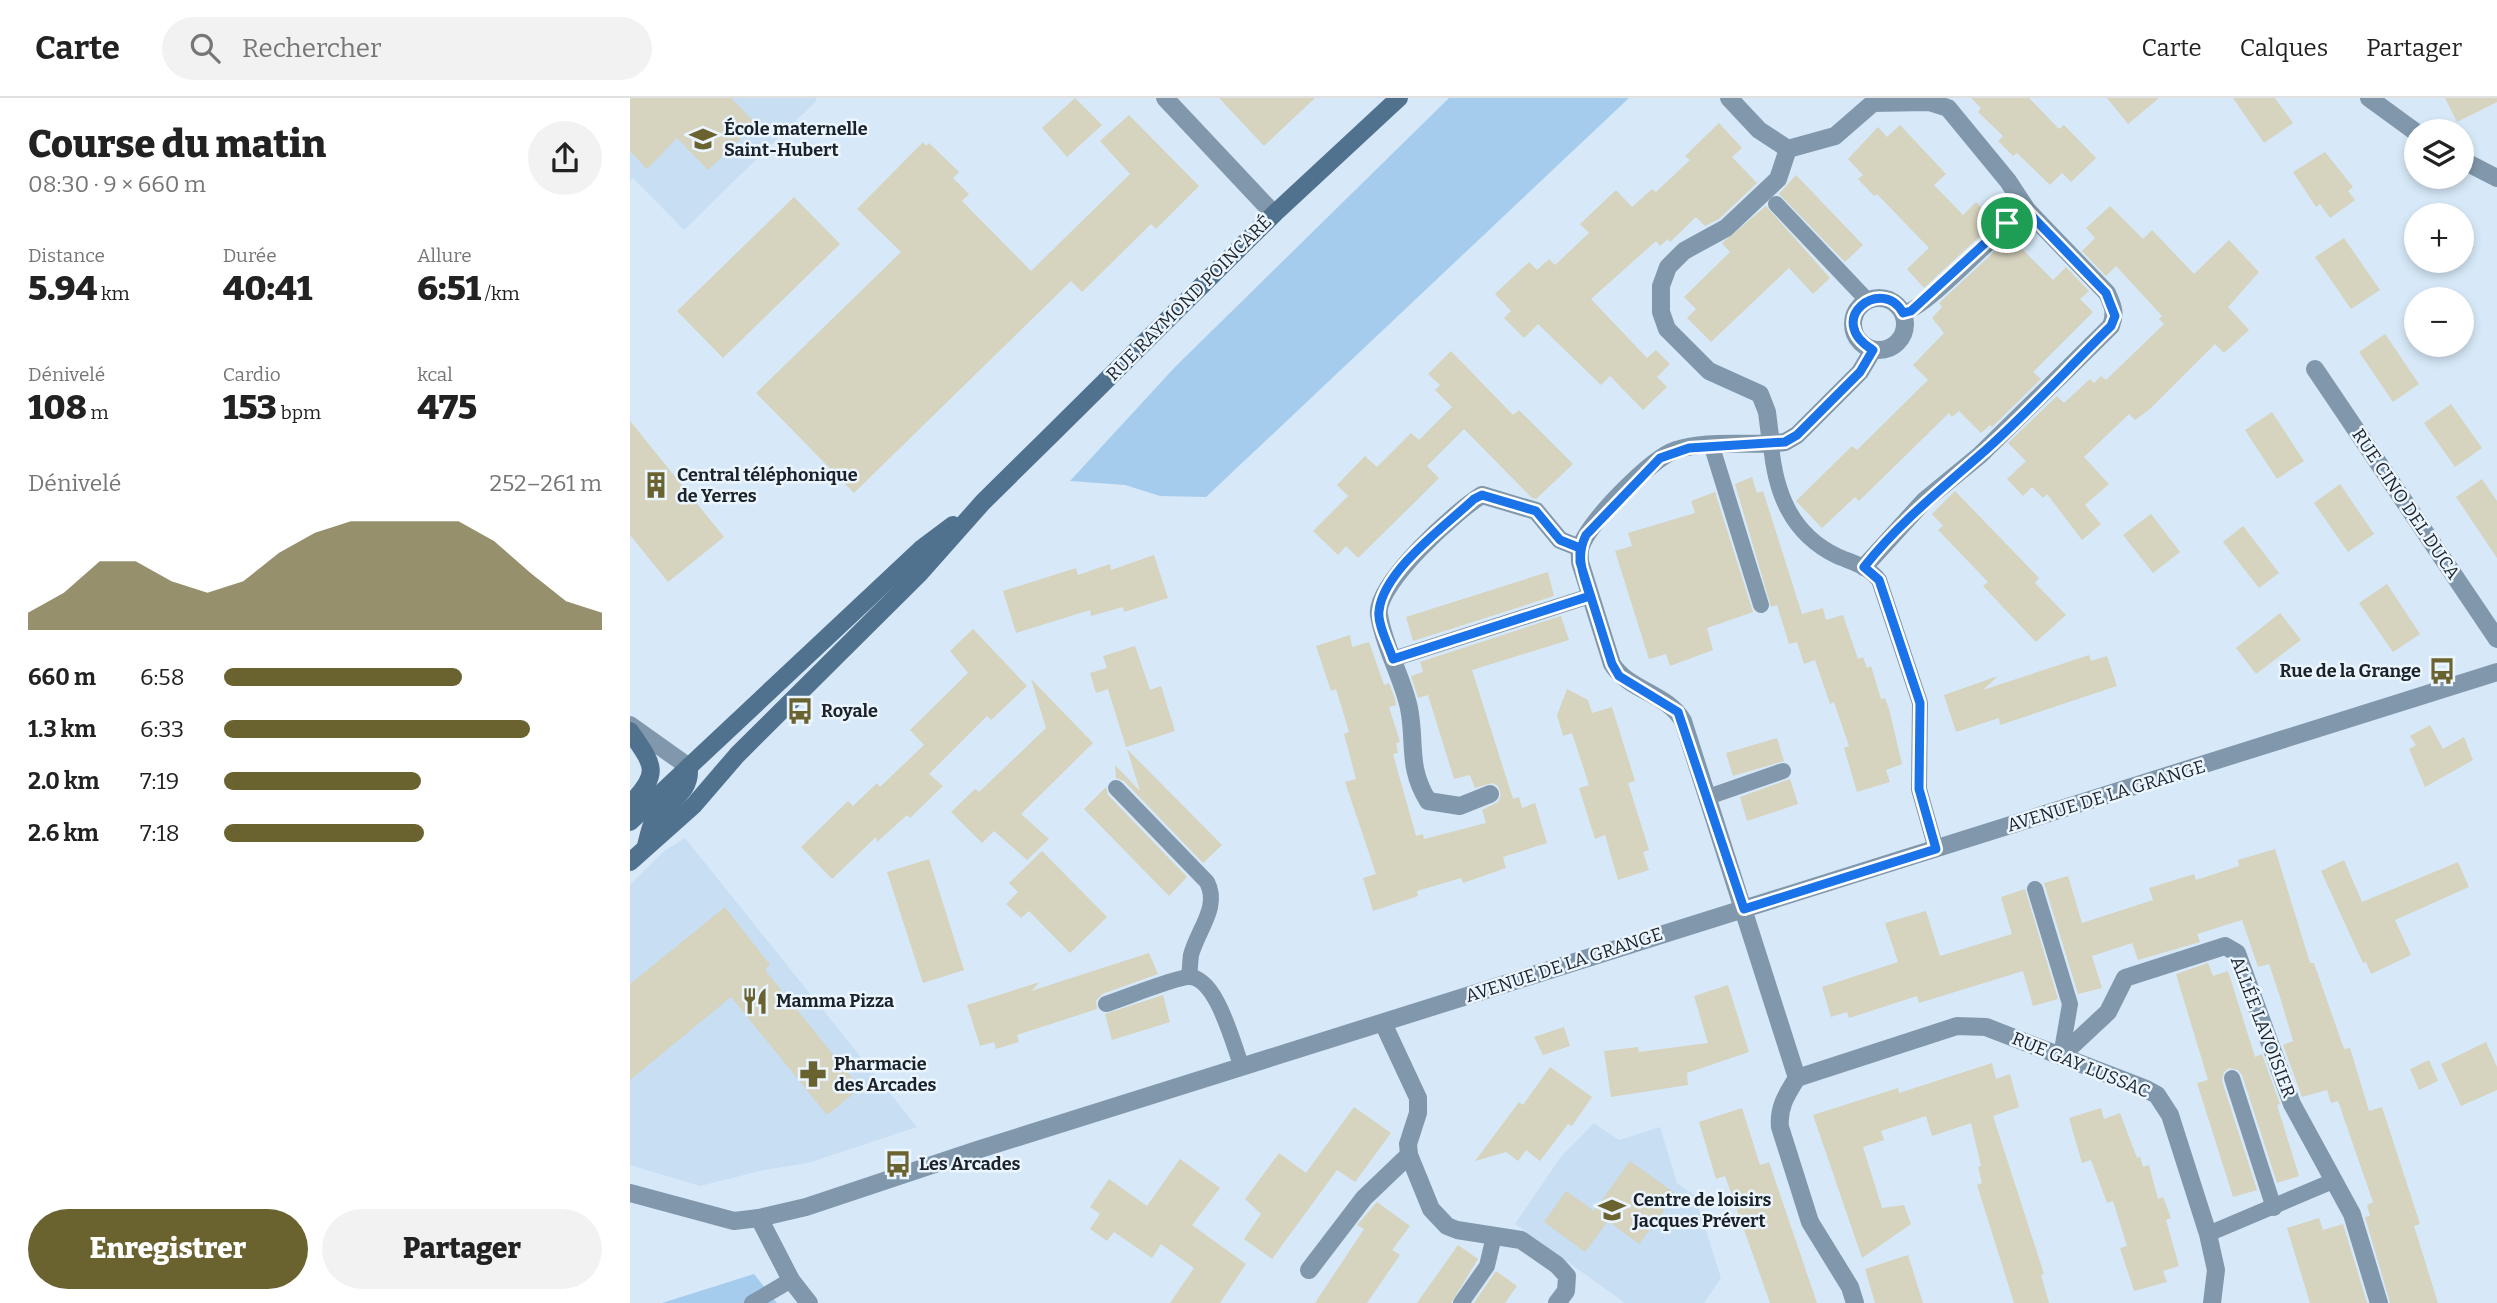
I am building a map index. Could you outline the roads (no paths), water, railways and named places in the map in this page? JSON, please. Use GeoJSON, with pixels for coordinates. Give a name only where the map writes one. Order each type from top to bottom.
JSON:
{"type":"FeatureCollection","features":[{"type":"Feature","properties":{"kind":"main road","name":"RUE RAYMOND POINCARÉ"},"geometry":{"type":"LineString","coordinates":[[630,862],[694,805],[737,754],[920,573],[983,502],[1274,214],[1399,98]]}},
{"type":"Feature","properties":{"kind":"main road","name":"RUE RAYMOND POINCARÉ"},"geometry":{"type":"LineString","coordinates":[[630,822],[921,549],[983,502]]}},
{"type":"Feature","properties":{"kind":"main road"},"geometry":{"type":"LineString","coordinates":[[630,731],[651,762],[652,776],[648,786],[630,804]]}},
{"type":"Feature","properties":{"kind":"main road","name":"RUE RAYMOND POINCARÉ"},"geometry":{"type":"LineString","coordinates":[[645,848],[654,819],[684,791],[690,779],[689,767]]}},
{"type":"Feature","properties":{"kind":"street"},"geometry":{"type":"LineString","coordinates":[[1165,98],[1274,214]]}},
{"type":"Feature","properties":{"kind":"street"},"geometry":{"type":"LineString","coordinates":[[1729,98],[1759,130],[1788,149],[1835,136],[1873,103],[1929,102],[1948,108],[1960,119],[2026,210],[2106,293],[2113,306],[2115,316],[2111,326],[1980,455],[1924,501],[1864,567]]}},
{"type":"Feature","properties":{"kind":"street"},"geometry":{"type":"LineString","coordinates":[[2369,98],[2404,124]]}},
{"type":"Feature","properties":{"kind":"street"},"geometry":{"type":"LineString","coordinates":[[1771,444],[1760,394],[1709,371],[1667,329],[1661,312],[1661,286],[1668,267],[1684,251],[1726,228],[1778,179],[1788,149]]}},
{"type":"Feature","properties":{"kind":"street"},"geometry":{"type":"LineString","coordinates":[[2474,166],[2497,178]]}},
{"type":"Feature","properties":{"kind":"street"},"geometry":{"type":"LineString","coordinates":[[1884,298],[1899,306],[1903,313],[1906,321],[1902,338],[1890,349],[1873,350],[1859,342],[1852,327],[1856,311],[1867,300],[1884,298]]}},
{"type":"Feature","properties":{"kind":"street"},"geometry":{"type":"LineString","coordinates":[[1855,1303],[1850,1287],[1810,1222],[1780,1127],[1779,1114],[1784,1098],[1797,1078],[1678,712],[1619,676],[1612,664],[1590,596],[1580,562],[1580,548],[1586,535],[1613,504],[1660,458],[1677,450],[1785,442],[1797,435],[1860,372],[1873,350]]}},
{"type":"Feature","properties":{"kind":"street","name":"RUE CINO DEL DUCA"},"geometry":{"type":"LineString","coordinates":[[2315,369],[2497,639]]}},
{"type":"Feature","properties":{"kind":"street"},"geometry":{"type":"LineString","coordinates":[[1490,794],[1461,806],[1428,801],[1416,782],[1411,756],[1412,723],[1378,612],[1391,580],[1417,552],[1482,495],[1536,511],[1560,540],[1580,548]]}},
{"type":"Feature","properties":{"kind":"street","name":"AVENUE DE LA GRANGE"},"geometry":{"type":"LineString","coordinates":[[630,1193],[734,1221],[806,1207],[2497,672]]}},
{"type":"Feature","properties":{"kind":"street"},"geometry":{"type":"LineString","coordinates":[[630,725],[689,767]]}},
{"type":"Feature","properties":{"kind":"street","name":"ALLÉE LAVOISIER"},"geometry":{"type":"LineString","coordinates":[[2061,1056],[2108,1012],[2125,978],[2225,946],[2231,947],[2237,953],[2292,1104],[2352,1214],[2379,1303]]}},
{"type":"Feature","properties":{"kind":"street"},"geometry":{"type":"LineString","coordinates":[[1382,1023],[1418,1098],[1418,1113],[1408,1144],[1409,1155],[1438,1219],[1457,1230],[1521,1240],[1557,1265],[1567,1276],[1566,1291],[1557,1303]]}},
{"type":"Feature","properties":{"kind":"street","name":"RUE GAY LUSSAC"},"geometry":{"type":"LineString","coordinates":[[1797,1078],[1957,1026],[1971,1025],[1986,1027],[2146,1089],[2165,1104],[2208,1234],[2216,1270],[2212,1303]]}},
{"type":"Feature","properties":{"kind":"street"},"geometry":{"type":"LineString","coordinates":[[1309,1270],[1364,1198],[1409,1155]]}},
{"type":"Feature","properties":{"kind":"street"},"geometry":{"type":"LineString","coordinates":[[759,1218],[790,1280],[809,1303]]}},
{"type":"Feature","properties":{"kind":"lane"},"geometry":{"type":"LineString","coordinates":[[1776,204],[1867,300]]}},
{"type":"Feature","properties":{"kind":"lane"},"geometry":{"type":"LineString","coordinates":[[1903,313],[1911,311],[1931,295],[2007,223],[2026,210]]}},
{"type":"Feature","properties":{"kind":"lane"},"geometry":{"type":"LineString","coordinates":[[1771,444],[1777,484],[1786,508],[1798,527],[1815,543],[1864,567],[1879,580],[1920,703],[1919,789],[1936,849]]}},
{"type":"Feature","properties":{"kind":"lane"},"geometry":{"type":"LineString","coordinates":[[1712,447],[1761,605]]}},
{"type":"Feature","properties":{"kind":"lane"},"geometry":{"type":"LineString","coordinates":[[1393,659],[1590,596]]}},
{"type":"Feature","properties":{"kind":"lane"},"geometry":{"type":"LineString","coordinates":[[1707,797],[1783,771]]}},
{"type":"Feature","properties":{"kind":"lane"},"geometry":{"type":"LineString","coordinates":[[1116,788],[1207,882],[1213,894],[1212,906],[1191,956],[1189,977]]}},
{"type":"Feature","properties":{"kind":"lane"},"geometry":{"type":"LineString","coordinates":[[2035,889],[2070,1004],[2061,1056]]}},
{"type":"Feature","properties":{"kind":"lane"},"geometry":{"type":"LineString","coordinates":[[1106,1004],[1189,977],[1203,982],[1213,992],[1242,1067]]}},
{"type":"Feature","properties":{"kind":"lane"},"geometry":{"type":"LineString","coordinates":[[2232,1078],[2274,1208]]}},
{"type":"Feature","properties":{"kind":"lane"},"geometry":{"type":"LineString","coordinates":[[2208,1234],[2333,1181]]}},
{"type":"Feature","properties":{"kind":"lane"},"geometry":{"type":"LineString","coordinates":[[1461,1303],[1488,1266],[1494,1236]]}},
{"type":"Feature","properties":{"kind":"lane"},"geometry":{"type":"LineString","coordinates":[[752,1303],[790,1280]]}},
{"type":"Feature","properties":{"kind":"place","name":"École maternelle Saint-Hubert"},"geometry":{"type":"Point","coordinates":[703,139]}},
{"type":"Feature","properties":{"kind":"place","name":"Central téléphonique de Yerres"},"geometry":{"type":"Point","coordinates":[656,485]}},
{"type":"Feature","properties":{"kind":"place","name":"Rue de la Grange"},"geometry":{"type":"Point","coordinates":[2442,671]}},
{"type":"Feature","properties":{"kind":"place","name":"Royale"},"geometry":{"type":"Point","coordinates":[800,711]}},
{"type":"Feature","properties":{"kind":"place","name":"Mamma Pizza"},"geometry":{"type":"Point","coordinates":[755,1001]}},
{"type":"Feature","properties":{"kind":"place","name":"Pharmacie des Arcades"},"geometry":{"type":"Point","coordinates":[813,1074]}},
{"type":"Feature","properties":{"kind":"place","name":"Les Arcades"},"geometry":{"type":"Point","coordinates":[898,1164]}},
{"type":"Feature","properties":{"kind":"place","name":"Centre de loisirs Jacques Prévert"},"geometry":{"type":"Point","coordinates":[1612,1210]}}]}
